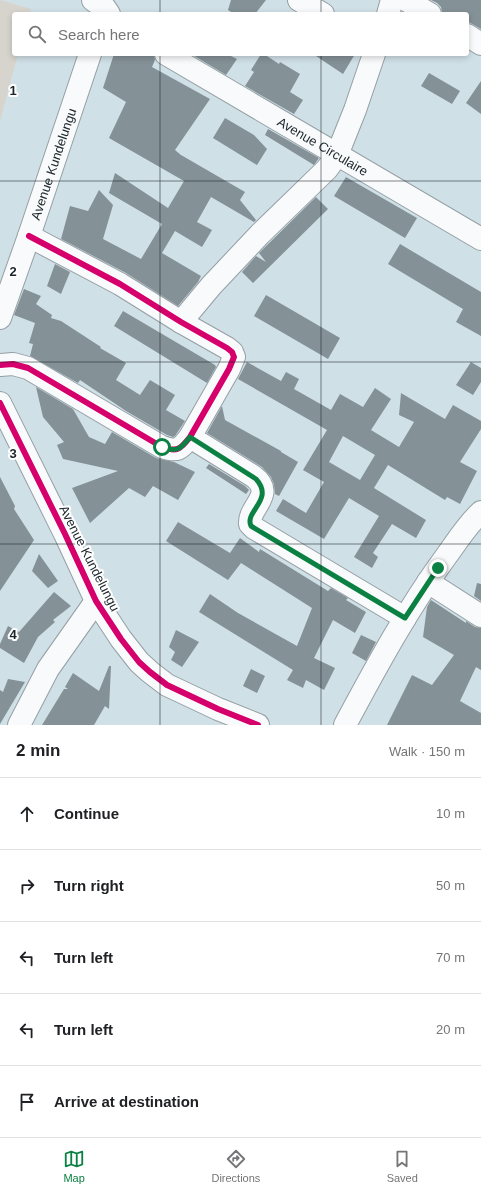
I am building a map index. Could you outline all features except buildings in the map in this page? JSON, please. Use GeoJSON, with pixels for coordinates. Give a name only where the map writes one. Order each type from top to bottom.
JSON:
{"type":"FeatureCollection","features":[{"type":"Feature","properties":{"kind":"street"},"geometry":{"type":"LineString","coordinates":[[300,0],[321,12]]}},
{"type":"Feature","properties":{"kind":"street"},"geometry":{"type":"LineString","coordinates":[[389,12],[392,0]]}},
{"type":"Feature","properties":{"kind":"street"},"geometry":{"type":"LineString","coordinates":[[406,0],[427,12]]}},
{"type":"Feature","properties":{"kind":"street"},"geometry":{"type":"LineString","coordinates":[[469,37],[481,44]]}},
{"type":"Feature","properties":{"kind":"street","name":"Avenue Kundelungu"},"geometry":{"type":"LineString","coordinates":[[0,318],[89,56]]}},
{"type":"Feature","properties":{"kind":"street","name":"Avenue Circulaire"},"geometry":{"type":"LineString","coordinates":[[169,56],[481,239]]}},
{"type":"Feature","properties":{"kind":"street"},"geometry":{"type":"LineString","coordinates":[[181,322],[211,286],[260,234],[327,169],[337,155],[355,110],[373,56]]}},
{"type":"Feature","properties":{"kind":"street"},"geometry":{"type":"LineString","coordinates":[[0,364],[13,364],[28,368],[162,447],[173,450],[182,447],[190,437],[234,357],[232,352],[227,348],[181,322],[120,284],[29,236]]}},
{"type":"Feature","properties":{"kind":"street","name":"Avenue Kundelungu"},"geometry":{"type":"LineString","coordinates":[[0,403],[65,534],[96,601],[121,640],[139,662],[167,685],[186,695],[258,725]]}},
{"type":"Feature","properties":{"kind":"street"},"geometry":{"type":"LineString","coordinates":[[190,437],[253,476],[259,482],[262,488],[263,496],[250,519],[250,524],[254,528],[405,618]]}},
{"type":"Feature","properties":{"kind":"street"},"geometry":{"type":"LineString","coordinates":[[345,725],[405,618],[468,525],[481,512]]}},
{"type":"Feature","properties":{"kind":"street"},"geometry":{"type":"LineString","coordinates":[[428,582],[481,616]]}},
{"type":"Feature","properties":{"kind":"street"},"geometry":{"type":"LineString","coordinates":[[19,725],[48,669],[96,601]]}},
{"type":"Feature","properties":{"kind":"shaded area"},"geometry":{"type":"Polygon","coordinates":[[[0,0],[31,9],[30,12],[12,12],[12,56],[17,56],[0,121],[0,0]]]}},
{"type":"Feature","properties":{"kind":"cycle path"},"geometry":{"type":"LineString","coordinates":[[0,365],[13,364],[28,368],[162,447],[178,449],[184,445],[190,437],[229,369],[234,357],[232,352],[227,348],[181,322],[120,284],[29,236]]}},
{"type":"Feature","properties":{"kind":"cycle path"},"geometry":{"type":"LineString","coordinates":[[0,403],[65,534],[96,601],[121,639],[139,662],[167,685],[218,709],[258,725]]}},
{"type":"Feature","properties":{"kind":"route"},"geometry":{"type":"LineString","coordinates":[[162,447],[173,450],[178,449],[182,447],[190,437],[256,479],[261,485],[263,496],[250,519],[251,526],[405,618],[438,568]]}}]}
